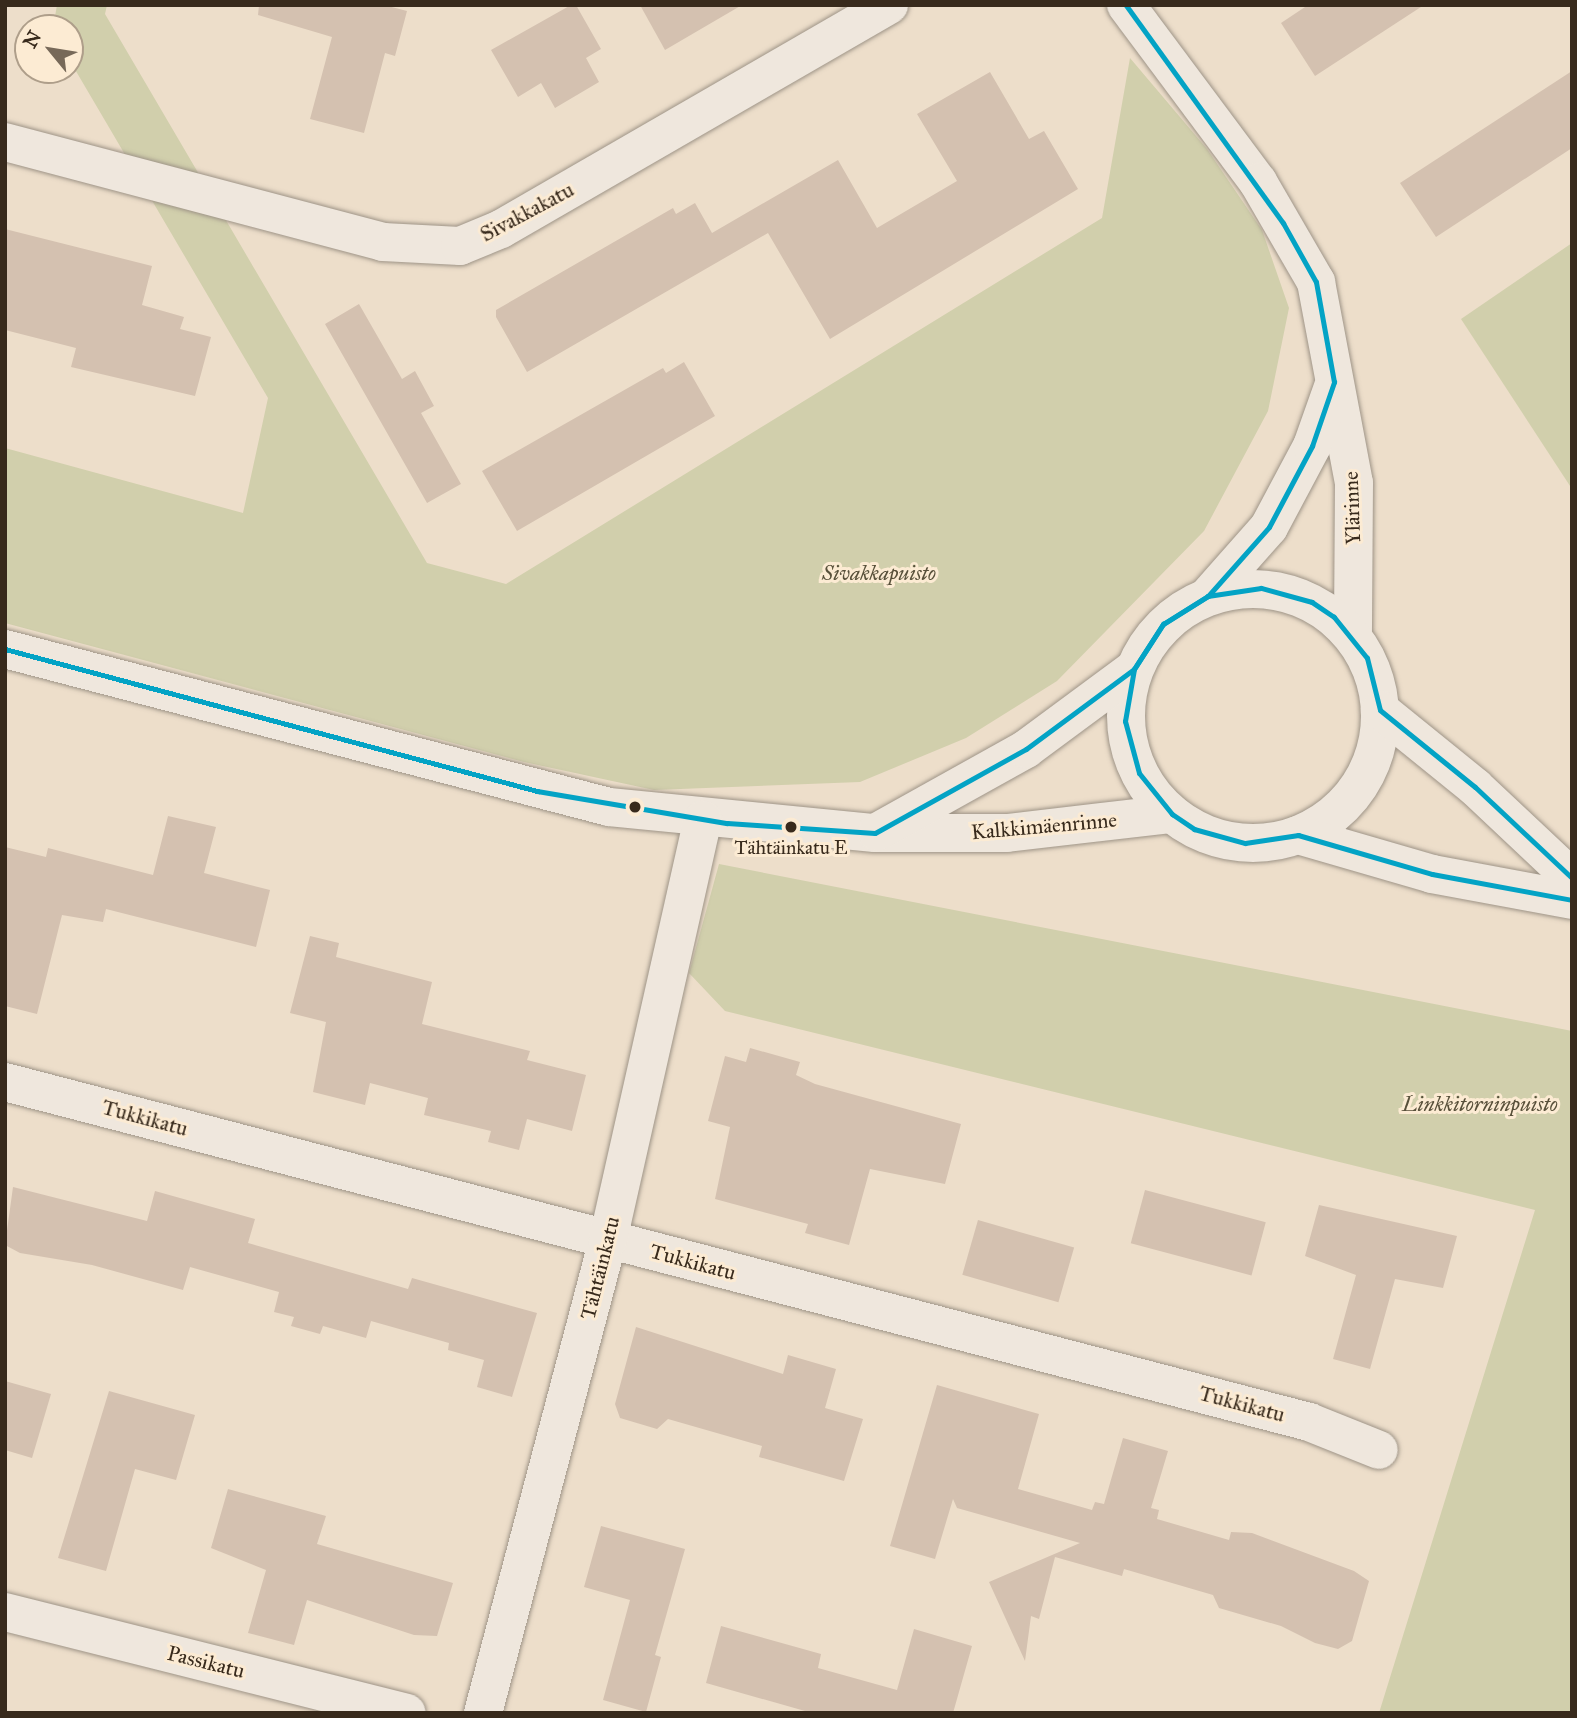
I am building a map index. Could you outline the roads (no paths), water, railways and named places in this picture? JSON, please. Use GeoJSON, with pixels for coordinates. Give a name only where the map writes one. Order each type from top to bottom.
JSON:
{"type":"FeatureCollection","features":[{"type":"Feature","properties":{"kind":"street","name":"Sivakkakatu"},"geometry":{"type":"LineString","coordinates":[[5,142],[383,242],[460,246],[501,229],[889,5]]}},
{"type":"Feature","properties":{"kind":"street","name":"Ylärinne"},"geometry":{"type":"LineString","coordinates":[[1126,5],[1283,223],[1316,282],[1354,483],[1353,636]]}},
{"type":"Feature","properties":{"kind":"street","name":"Ylärinne"},"geometry":{"type":"LineString","coordinates":[[1208,596],[1269,527],[1312,446],[1334,382]]}},
{"type":"Feature","properties":{"kind":"street"},"geometry":{"type":"LineString","coordinates":[[875,833],[1026,749],[1134,669],[1164,624],[1208,596],[1234,589],[1287,592],[1323,609],[1353,636],[1377,684],[1379,737],[1359,786],[1322,823],[1298,835],[1272,842],[1219,839],[1172,814],[1139,773],[1129,748],[1125,721],[1134,669]]}},
{"type":"Feature","properties":{"kind":"street","name":"Kalkkimäenrinne"},"geometry":{"type":"LineString","coordinates":[[5,649],[537,792],[703,820],[875,833],[1007,833],[1172,814]]}},
{"type":"Feature","properties":{"kind":"street"},"geometry":{"type":"LineString","coordinates":[[1380,710],[1475,787],[1572,878]]}},
{"type":"Feature","properties":{"kind":"street","name":"Tähtäinkatu"},"geometry":{"type":"LineString","coordinates":[[483,1713],[608,1240],[703,820]]}},
{"type":"Feature","properties":{"kind":"street"},"geometry":{"type":"LineString","coordinates":[[1298,835],[1432,874],[1572,900]]}},
{"type":"Feature","properties":{"kind":"street","name":"Tukkikatu"},"geometry":{"type":"LineString","coordinates":[[5,1082],[1309,1422],[1379,1450]]}},
{"type":"Feature","properties":{"kind":"street","name":"Passikatu"},"geometry":{"type":"LineString","coordinates":[[5,1612],[407,1713]]}},
{"type":"Feature","properties":{"kind":"place","name":"Tähtäinkatu E"},"geometry":{"type":"Point","coordinates":[791,827]}},
{"type":"Feature","properties":{"kind":"park label","name":"Sivakkapuisto"},"geometry":{"type":"Point","coordinates":[879,573]}},
{"type":"Feature","properties":{"kind":"park label","name":"Linkkitorninpuisto"},"geometry":{"type":"Point","coordinates":[1480,1104]}}]}
